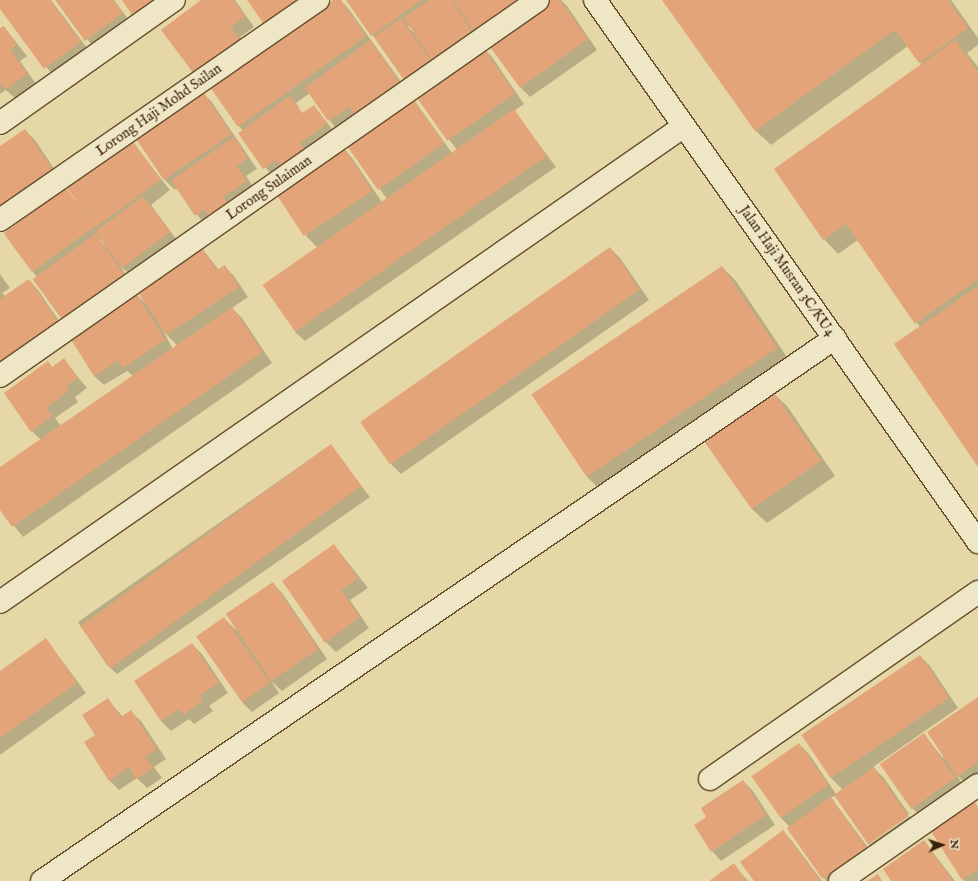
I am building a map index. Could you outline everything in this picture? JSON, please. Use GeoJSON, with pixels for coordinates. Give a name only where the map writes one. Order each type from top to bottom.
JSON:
{"type":"FeatureCollection","features":[{"type":"Feature","properties":{"kind":"street"},"geometry":{"type":"LineString","coordinates":[[0,123],[174,0]]}},
{"type":"Feature","properties":{"kind":"street","name":"Lorong Haji Mohd Sailan"},"geometry":{"type":"LineString","coordinates":[[0,220],[318,0]]}},
{"type":"Feature","properties":{"kind":"street","name":"Lorong Sulaiman"},"geometry":{"type":"LineString","coordinates":[[0,376],[538,0]]}},
{"type":"Feature","properties":{"kind":"street","name":"Jalan Haji Musran 3C/KU4"},"geometry":{"type":"LineString","coordinates":[[595,0],[978,542]]}},
{"type":"Feature","properties":{"kind":"street"},"geometry":{"type":"LineString","coordinates":[[0,602],[684,126]]}},
{"type":"Feature","properties":{"kind":"street"},"geometry":{"type":"LineString","coordinates":[[42,881],[835,338]]}},
{"type":"Feature","properties":{"kind":"street"},"geometry":{"type":"LineString","coordinates":[[710,779],[978,592]]}},
{"type":"Feature","properties":{"kind":"street"},"geometry":{"type":"LineString","coordinates":[[840,881],[978,785]]}},
{"type":"Feature","properties":{"kind":"building"},"geometry":{"type":"Polygon","coordinates":[[[0,0],[50,0],[81,42],[44,69],[0,9],[0,0]]]}},
{"type":"Feature","properties":{"kind":"building"},"geometry":{"type":"Polygon","coordinates":[[[55,0],[113,0],[123,13],[85,41],[55,0]]]}},
{"type":"Feature","properties":{"kind":"building"},"geometry":{"type":"Polygon","coordinates":[[[122,0],[157,0],[136,21],[122,0]]]}},
{"type":"Feature","properties":{"kind":"building"},"geometry":{"type":"Polygon","coordinates":[[[201,0],[233,0],[245,16],[231,27],[240,40],[194,74],[161,30],[201,0]]]}},
{"type":"Feature","properties":{"kind":"building"},"geometry":{"type":"Polygon","coordinates":[[[247,0],[297,0],[264,24],[247,0]]]}},
{"type":"Feature","properties":{"kind":"building"},"geometry":{"type":"Polygon","coordinates":[[[333,0],[341,0],[366,36],[238,127],[210,87],[333,0]]]}},
{"type":"Feature","properties":{"kind":"building"},"geometry":{"type":"Polygon","coordinates":[[[346,0],[422,0],[371,36],[346,0]]]}},
{"type":"Feature","properties":{"kind":"building"},"geometry":{"type":"Polygon","coordinates":[[[429,0],[451,0],[474,35],[434,63],[404,18],[429,0]]]}},
{"type":"Feature","properties":{"kind":"building"},"geometry":{"type":"Polygon","coordinates":[[[453,0],[522,0],[475,33],[453,0]]]}},
{"type":"Feature","properties":{"kind":"building"},"geometry":{"type":"Polygon","coordinates":[[[550,0],[560,0],[588,39],[520,88],[488,44],[550,0]]]}},
{"type":"Feature","properties":{"kind":"building"},"geometry":{"type":"Polygon","coordinates":[[[662,0],[948,0],[968,28],[919,63],[895,30],[755,131],[662,0]]]}},
{"type":"Feature","properties":{"kind":"building"},"geometry":{"type":"Polygon","coordinates":[[[401,18],[433,63],[406,82],[374,37],[401,18]]]}},
{"type":"Feature","properties":{"kind":"building"},"geometry":{"type":"Polygon","coordinates":[[[4,26],[17,45],[11,50],[27,74],[5,90],[0,83],[0,28],[4,26]]]}},
{"type":"Feature","properties":{"kind":"building"},"geometry":{"type":"Polygon","coordinates":[[[370,40],[401,84],[356,117],[349,107],[328,121],[305,88],[370,40]]]}},
{"type":"Feature","properties":{"kind":"building"},"geometry":{"type":"Polygon","coordinates":[[[955,40],[978,72],[978,279],[915,324],[846,224],[823,240],[774,169],[955,40]]]}},
{"type":"Feature","properties":{"kind":"building"},"geometry":{"type":"Polygon","coordinates":[[[482,46],[515,94],[447,141],[414,94],[482,46]]]}},
{"type":"Feature","properties":{"kind":"building"},"geometry":{"type":"Polygon","coordinates":[[[202,90],[232,134],[164,180],[134,136],[202,90]]]}},
{"type":"Feature","properties":{"kind":"building"},"geometry":{"type":"Polygon","coordinates":[[[290,96],[302,113],[314,105],[327,124],[300,143],[306,151],[282,168],[276,160],[263,169],[238,133],[290,96]]]}},
{"type":"Feature","properties":{"kind":"building"},"geometry":{"type":"Polygon","coordinates":[[[411,96],[444,144],[378,190],[345,142],[411,96]]]}},
{"type":"Feature","properties":{"kind":"building"},"geometry":{"type":"Polygon","coordinates":[[[514,109],[547,156],[295,332],[263,285],[514,109]]]}},
{"type":"Feature","properties":{"kind":"building"},"geometry":{"type":"Polygon","coordinates":[[[25,129],[52,169],[18,192],[22,197],[0,212],[0,146],[25,129]]]}},
{"type":"Feature","properties":{"kind":"building"},"geometry":{"type":"Polygon","coordinates":[[[234,137],[248,158],[236,166],[247,181],[223,197],[228,205],[210,218],[204,209],[195,216],[171,180],[234,137]]]}},
{"type":"Feature","properties":{"kind":"building"},"geometry":{"type":"Polygon","coordinates":[[[132,140],[161,180],[95,227],[66,188],[132,140]]]}},
{"type":"Feature","properties":{"kind":"building"},"geometry":{"type":"Polygon","coordinates":[[[343,146],[372,191],[304,236],[274,191],[343,146]]]}},
{"type":"Feature","properties":{"kind":"building"},"geometry":{"type":"Polygon","coordinates":[[[66,188],[94,227],[32,272],[4,233],[66,188]]]}},
{"type":"Feature","properties":{"kind":"building"},"geometry":{"type":"Polygon","coordinates":[[[143,196],[170,232],[122,268],[95,232],[143,196]]]}},
{"type":"Feature","properties":{"kind":"building"},"geometry":{"type":"Polygon","coordinates":[[[95,234],[126,276],[63,321],[33,279],[95,234]]]}},
{"type":"Feature","properties":{"kind":"building"},"geometry":{"type":"Polygon","coordinates":[[[200,245],[217,270],[225,265],[239,287],[166,335],[135,288],[200,245]]]}},
{"type":"Feature","properties":{"kind":"building"},"geometry":{"type":"Polygon","coordinates":[[[610,247],[640,290],[390,465],[360,422],[610,247]]]}},
{"type":"Feature","properties":{"kind":"building"},"geometry":{"type":"Polygon","coordinates":[[[722,266],[777,348],[587,477],[531,395],[722,266]]]}},
{"type":"Feature","properties":{"kind":"building"},"geometry":{"type":"Polygon","coordinates":[[[29,279],[59,323],[0,364],[0,299],[29,279]]]}},
{"type":"Feature","properties":{"kind":"building"},"geometry":{"type":"Polygon","coordinates":[[[978,286],[978,467],[894,344],[978,286]]]}},
{"type":"Feature","properties":{"kind":"building"},"geometry":{"type":"Polygon","coordinates":[[[134,290],[165,340],[123,368],[118,361],[94,376],[67,333],[134,290]]]}},
{"type":"Feature","properties":{"kind":"building"},"geometry":{"type":"Polygon","coordinates":[[[232,307],[263,352],[12,527],[0,510],[0,467],[232,307]]]}},
{"type":"Feature","properties":{"kind":"building"},"geometry":{"type":"Polygon","coordinates":[[[64,358],[78,378],[66,386],[69,391],[46,408],[52,416],[31,432],[4,393],[48,361],[52,367],[64,358]]]}},
{"type":"Feature","properties":{"kind":"building"},"geometry":{"type":"Polygon","coordinates":[[[772,390],[821,460],[752,509],[702,439],[772,390]]]}},
{"type":"Feature","properties":{"kind":"building"},"geometry":{"type":"Polygon","coordinates":[[[331,444],[362,486],[111,668],[80,626],[331,444]]]}},
{"type":"Feature","properties":{"kind":"building"},"geometry":{"type":"Polygon","coordinates":[[[334,544],[358,578],[341,590],[360,617],[325,643],[282,581],[334,544]]]}},
{"type":"Feature","properties":{"kind":"building"},"geometry":{"type":"Polygon","coordinates":[[[273,582],[318,649],[271,681],[226,614],[273,582]]]}},
{"type":"Feature","properties":{"kind":"building"},"geometry":{"type":"Polygon","coordinates":[[[224,617],[270,683],[242,702],[196,637],[224,617]]]}},
{"type":"Feature","properties":{"kind":"building"},"geometry":{"type":"Polygon","coordinates":[[[46,638],[77,683],[0,738],[0,671],[46,638]]]}},
{"type":"Feature","properties":{"kind":"building"},"geometry":{"type":"Polygon","coordinates":[[[192,643],[219,683],[199,696],[203,701],[183,715],[179,709],[161,721],[134,681],[192,643]]]}},
{"type":"Feature","properties":{"kind":"building"},"geometry":{"type":"Polygon","coordinates":[[[920,655],[949,698],[831,778],[801,735],[920,655]]]}},
{"type":"Feature","properties":{"kind":"building"},"geometry":{"type":"Polygon","coordinates":[[[978,697],[978,762],[957,777],[927,732],[978,697]]]}},
{"type":"Feature","properties":{"kind":"building"},"geometry":{"type":"Polygon","coordinates":[[[108,698],[121,717],[131,710],[157,749],[145,757],[153,768],[136,779],[129,767],[109,781],[84,742],[95,735],[82,715],[108,698]]]}},
{"type":"Feature","properties":{"kind":"building"},"geometry":{"type":"Polygon","coordinates":[[[924,733],[956,778],[911,809],[880,764],[924,733]]]}},
{"type":"Feature","properties":{"kind":"building"},"geometry":{"type":"Polygon","coordinates":[[[799,743],[828,785],[781,818],[751,776],[799,743]]]}},
{"type":"Feature","properties":{"kind":"building"},"geometry":{"type":"Polygon","coordinates":[[[874,767],[908,816],[868,844],[834,795],[874,767]]]}},
{"type":"Feature","properties":{"kind":"building"},"geometry":{"type":"Polygon","coordinates":[[[743,780],[766,815],[711,852],[694,825],[706,817],[701,808],[743,780]]]}},
{"type":"Feature","properties":{"kind":"building"},"geometry":{"type":"Polygon","coordinates":[[[831,797],[867,848],[822,879],[787,828],[831,797]]]}},
{"type":"Feature","properties":{"kind":"building"},"geometry":{"type":"Polygon","coordinates":[[[974,801],[978,808],[978,869],[962,880],[930,830],[974,801]]]}},
{"type":"Feature","properties":{"kind":"building"},"geometry":{"type":"Polygon","coordinates":[[[783,830],[820,880],[819,881],[754,881],[740,862],[783,830]]]}},
{"type":"Feature","properties":{"kind":"building"},"geometry":{"type":"Polygon","coordinates":[[[924,840],[953,881],[891,881],[883,869],[924,840]]]}},
{"type":"Feature","properties":{"kind":"building"},"geometry":{"type":"Polygon","coordinates":[[[734,863],[746,881],[709,881],[734,863]]]}},
{"type":"Feature","properties":{"kind":"building"},"geometry":{"type":"Polygon","coordinates":[[[878,874],[882,881],[867,881],[878,874]]]}}]}
